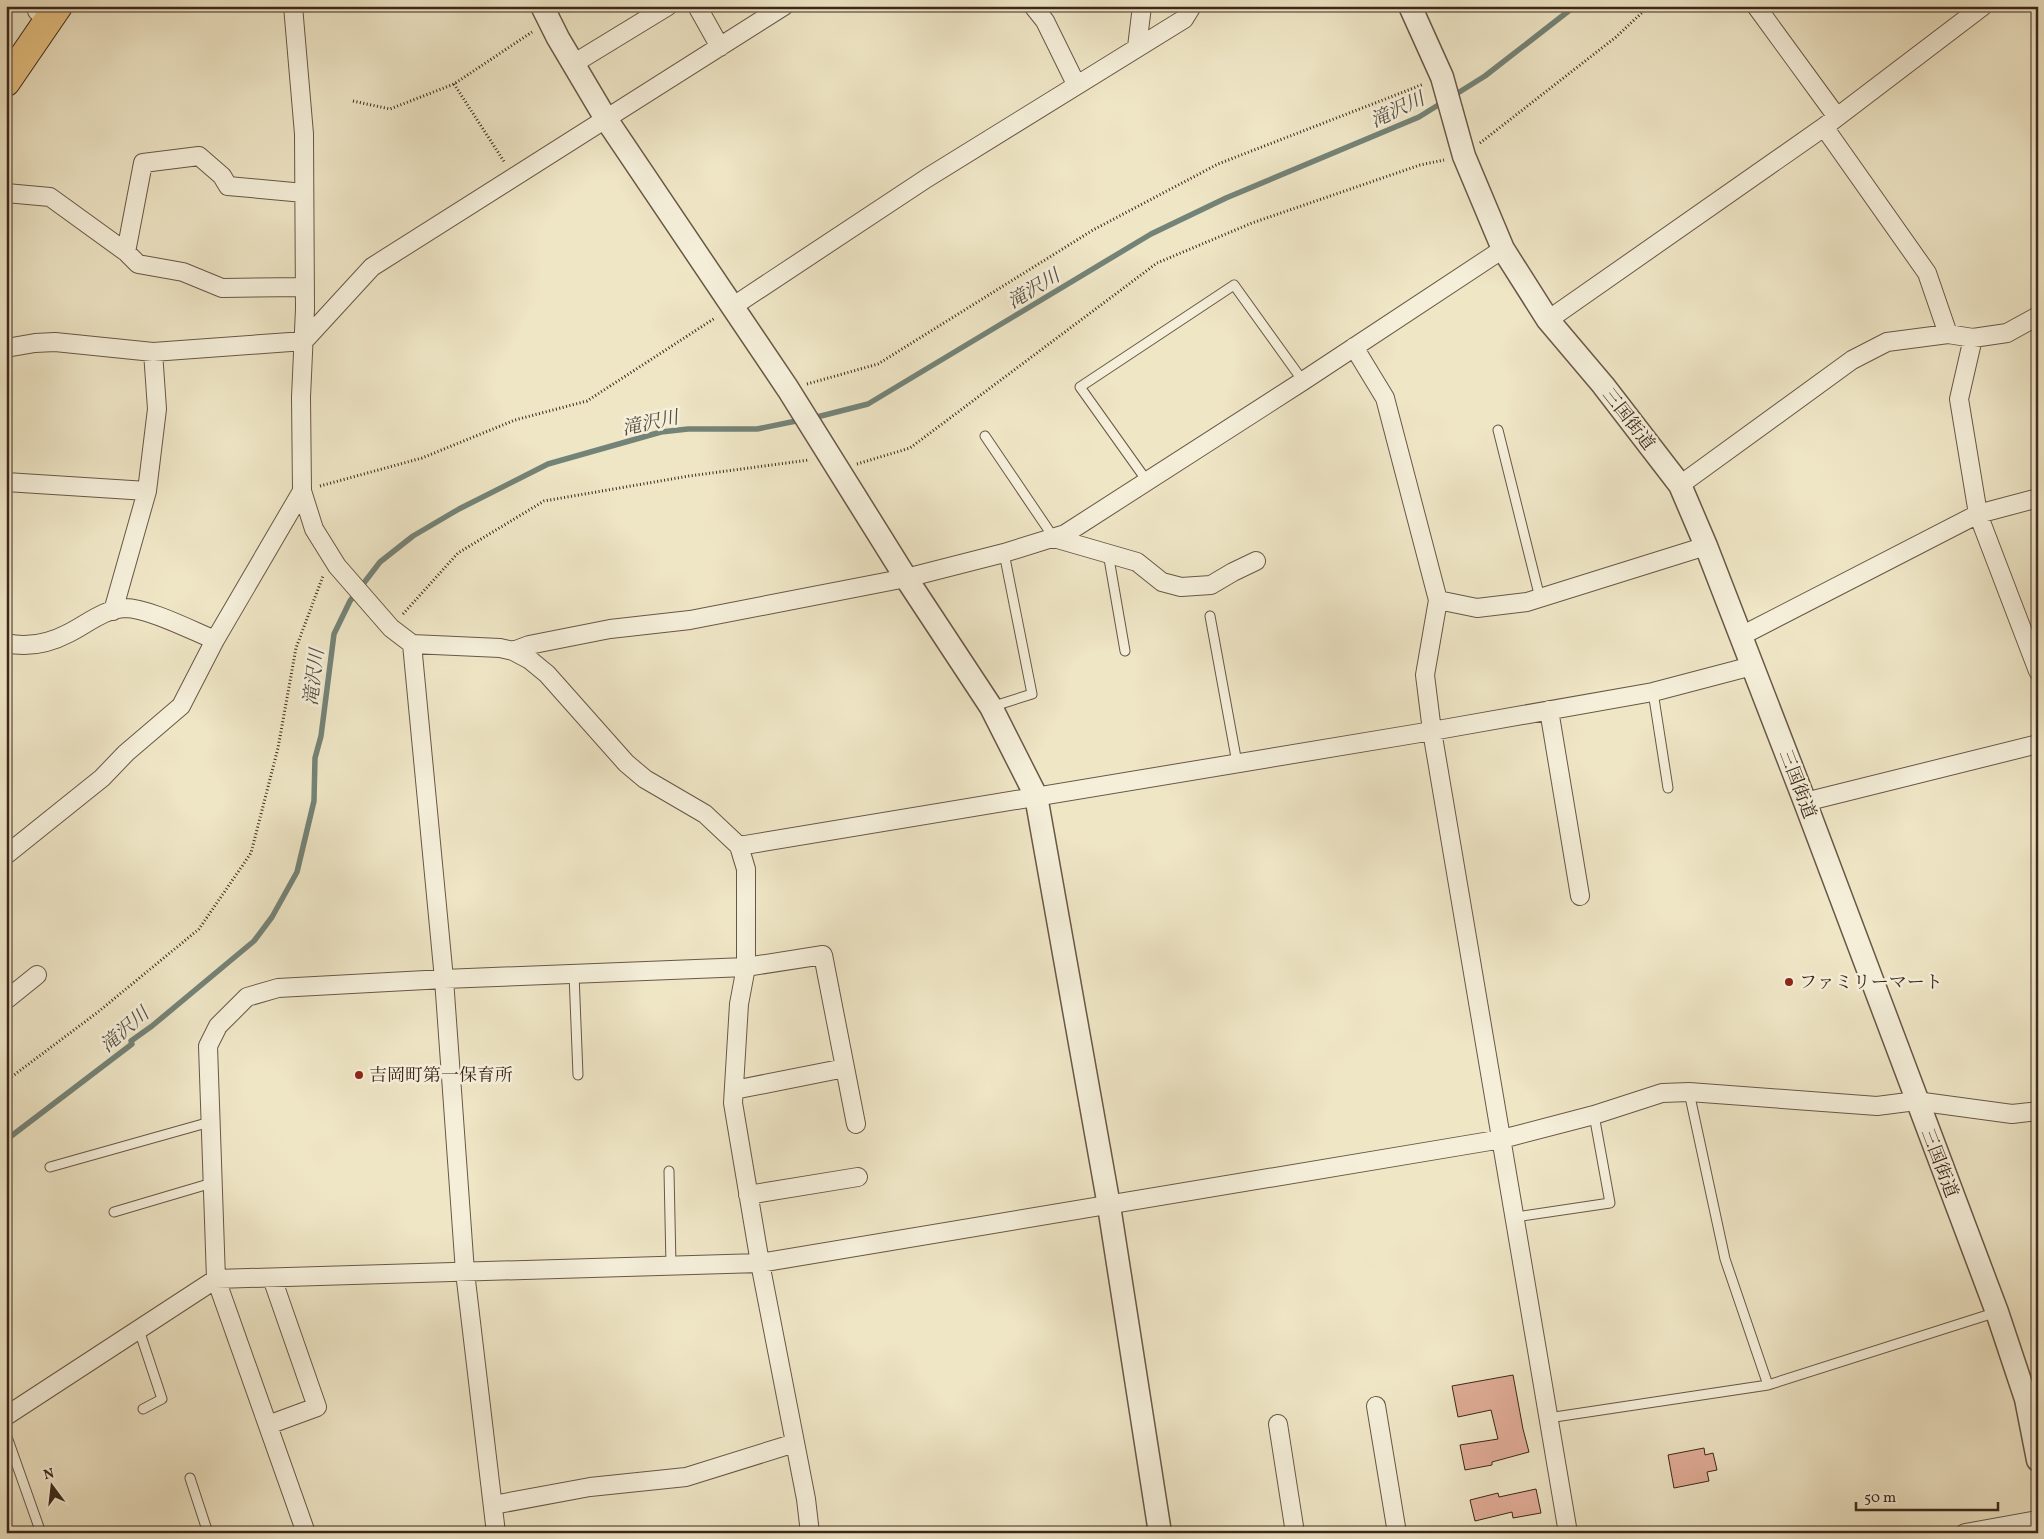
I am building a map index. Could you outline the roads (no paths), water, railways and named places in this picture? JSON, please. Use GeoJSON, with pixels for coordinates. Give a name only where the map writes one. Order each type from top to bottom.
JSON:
{"type":"FeatureCollection","features":[{"type":"Feature","properties":{"kind":"main road"},"geometry":{"type":"LineString","coordinates":[[6,82],[47,11]]}},
{"type":"Feature","properties":{"kind":"street"},"geometry":{"type":"LineString","coordinates":[[293,6],[304,134],[305,286],[301,397],[302,491],[314,529],[335,563],[391,628],[412,644],[500,648],[513,651],[530,660],[547,674],[626,763],[645,779],[706,814],[739,846],[746,869],[746,967],[739,1004],[733,1104],[760,1263],[806,1499],[810,1533]]}},
{"type":"Feature","properties":{"kind":"street"},"geometry":{"type":"LineString","coordinates":[[573,64],[668,6]]}},
{"type":"Feature","properties":{"kind":"street"},"geometry":{"type":"LineString","coordinates":[[697,6],[720,47]]}},
{"type":"Feature","properties":{"kind":"street"},"geometry":{"type":"LineString","coordinates":[[6,348],[55,342],[153,352],[304,341],[372,267],[784,6]]}},
{"type":"Feature","properties":{"kind":"street"},"geometry":{"type":"LineString","coordinates":[[1033,6],[1045,21],[1076,84]]}},
{"type":"Feature","properties":{"kind":"street"},"geometry":{"type":"LineString","coordinates":[[1137,47],[1142,6]]}},
{"type":"Feature","properties":{"kind":"street"},"geometry":{"type":"LineString","coordinates":[[732,307],[927,178],[1076,84],[1184,19],[1192,6]]}},
{"type":"Feature","properties":{"kind":"street","name":"三国街道"},"geometry":{"type":"LineString","coordinates":[[1410,6],[1442,77],[1464,156],[1503,250],[1548,320],[1603,385],[1680,485],[1706,546],[1805,802],[1996,1312],[2032,1397],[2038,1460]]}},
{"type":"Feature","properties":{"kind":"street"},"geometry":{"type":"LineString","coordinates":[[1756,6],[1927,273],[1948,334]]}},
{"type":"Feature","properties":{"kind":"street"},"geometry":{"type":"LineString","coordinates":[[1548,320],[1830,122],[1983,6]]}},
{"type":"Feature","properties":{"kind":"street"},"geometry":{"type":"LineString","coordinates":[[545,13],[606,119],[788,389],[906,578],[991,707],[1036,796],[1109,1206],[1160,1533]]}},
{"type":"Feature","properties":{"kind":"street"},"geometry":{"type":"LineString","coordinates":[[126,252],[142,163],[199,156],[222,176],[228,186],[304,193]]}},
{"type":"Feature","properties":{"kind":"street"},"geometry":{"type":"LineString","coordinates":[[6,193],[50,197],[126,252],[138,264],[183,272],[222,288],[305,286]]}},
{"type":"Feature","properties":{"kind":"street"},"geometry":{"type":"LineString","coordinates":[[513,651],[529,645],[610,629],[690,620],[906,578],[1004,553],[1065,534],[1503,250]]}},
{"type":"Feature","properties":{"kind":"street"},"geometry":{"type":"LineString","coordinates":[[1680,485],[1852,360],[1887,342],[1948,334],[1973,338],[2007,332],[2038,316]]}},
{"type":"Feature","properties":{"kind":"street"},"geometry":{"type":"LineString","coordinates":[[1973,338],[1959,399],[1978,514],[2038,671]]}},
{"type":"Feature","properties":{"kind":"street"},"geometry":{"type":"LineString","coordinates":[[1354,347],[1385,398],[1438,600],[1425,675],[1432,731],[1516,1217],[1568,1533]]}},
{"type":"Feature","properties":{"kind":"street"},"geometry":{"type":"LineString","coordinates":[[113,611],[147,492],[157,409],[153,352]]}},
{"type":"Feature","properties":{"kind":"street"},"geometry":{"type":"LineString","coordinates":[[6,482],[147,492]]}},
{"type":"Feature","properties":{"kind":"street"},"geometry":{"type":"LineString","coordinates":[[6,855],[102,778],[126,753],[182,706],[215,640],[302,491]]}},
{"type":"Feature","properties":{"kind":"street"},"geometry":{"type":"LineString","coordinates":[[1741,636],[1978,514],[2038,498]]}},
{"type":"Feature","properties":{"kind":"street"},"geometry":{"type":"LineString","coordinates":[[1054,538],[1137,562],[1162,582],[1181,587],[1211,585],[1256,561]]}},
{"type":"Feature","properties":{"kind":"street"},"geometry":{"type":"LineString","coordinates":[[1438,600],[1477,608],[1527,602],[1706,546]]}},
{"type":"Feature","properties":{"kind":"street"},"geometry":{"type":"LineString","coordinates":[[6,643],[40,644],[69,634],[88,622],[113,611],[126,608],[156,615],[215,640]]}},
{"type":"Feature","properties":{"kind":"street"},"geometry":{"type":"LineString","coordinates":[[412,644],[444,979],[465,1272],[496,1533]]}},
{"type":"Feature","properties":{"kind":"street"},"geometry":{"type":"LineString","coordinates":[[739,846],[1432,731],[1653,692],[1752,666]]}},
{"type":"Feature","properties":{"kind":"street"},"geometry":{"type":"LineString","coordinates":[[1549,710],[1580,896]]}},
{"type":"Feature","properties":{"kind":"street"},"geometry":{"type":"LineString","coordinates":[[1805,802],[2038,744]]}},
{"type":"Feature","properties":{"kind":"street"},"geometry":{"type":"LineString","coordinates":[[306,1533],[216,1279],[208,1046],[218,1026],[247,997],[278,988],[444,979],[746,967],[823,955],[856,1124]]}},
{"type":"Feature","properties":{"kind":"street"},"geometry":{"type":"LineString","coordinates":[[6,1000],[36,975]]}},
{"type":"Feature","properties":{"kind":"street"},"geometry":{"type":"LineString","coordinates":[[734,1090],[845,1068]]}},
{"type":"Feature","properties":{"kind":"street"},"geometry":{"type":"LineString","coordinates":[[6,1416],[216,1279],[760,1263],[1502,1139],[1594,1115],[1662,1093],[1689,1092],[1877,1106],[1916,1100],[2012,1114],[2038,1111]]}},
{"type":"Feature","properties":{"kind":"street"},"geometry":{"type":"LineString","coordinates":[[748,1195],[858,1177]]}},
{"type":"Feature","properties":{"kind":"street"},"geometry":{"type":"LineString","coordinates":[[268,1425],[317,1408],[272,1278]]}},
{"type":"Feature","properties":{"kind":"street"},"geometry":{"type":"LineString","coordinates":[[1376,1406],[1397,1533]]}},
{"type":"Feature","properties":{"kind":"street"},"geometry":{"type":"LineString","coordinates":[[1278,1424],[1295,1533]]}},
{"type":"Feature","properties":{"kind":"street"},"geometry":{"type":"LineString","coordinates":[[493,1505],[590,1487],[686,1477],[795,1443]]}},
{"type":"Feature","properties":{"kind":"street"},"geometry":{"type":"LineString","coordinates":[[1965,1533],[2038,1520]]}},
{"type":"Feature","properties":{"kind":"lane"},"geometry":{"type":"LineString","coordinates":[[1147,481],[1080,387],[1234,285],[1303,381]]}},
{"type":"Feature","properties":{"kind":"lane"},"geometry":{"type":"LineString","coordinates":[[1498,430],[1540,598]]}},
{"type":"Feature","properties":{"kind":"lane"},"geometry":{"type":"LineString","coordinates":[[986,436],[1054,538]]}},
{"type":"Feature","properties":{"kind":"lane"},"geometry":{"type":"LineString","coordinates":[[991,707],[1032,694],[1004,553]]}},
{"type":"Feature","properties":{"kind":"lane"},"geometry":{"type":"LineString","coordinates":[[1108,553],[1125,651]]}},
{"type":"Feature","properties":{"kind":"lane"},"geometry":{"type":"LineString","coordinates":[[1210,616],[1237,763]]}},
{"type":"Feature","properties":{"kind":"lane"},"geometry":{"type":"LineString","coordinates":[[1653,692],[1668,788]]}},
{"type":"Feature","properties":{"kind":"lane"},"geometry":{"type":"LineString","coordinates":[[574,974],[578,1075]]}},
{"type":"Feature","properties":{"kind":"lane"},"geometry":{"type":"LineString","coordinates":[[1689,1092],[1726,1259],[1768,1385]]}},
{"type":"Feature","properties":{"kind":"lane"},"geometry":{"type":"LineString","coordinates":[[1516,1217],[1610,1203],[1594,1115]]}},
{"type":"Feature","properties":{"kind":"lane"},"geometry":{"type":"LineString","coordinates":[[50,1167],[210,1122]]}},
{"type":"Feature","properties":{"kind":"lane"},"geometry":{"type":"LineString","coordinates":[[669,1171],[671,1266]]}},
{"type":"Feature","properties":{"kind":"lane"},"geometry":{"type":"LineString","coordinates":[[114,1212],[212,1183]]}},
{"type":"Feature","properties":{"kind":"lane"},"geometry":{"type":"LineString","coordinates":[[1548,1418],[1768,1385],[1996,1312]]}},
{"type":"Feature","properties":{"kind":"lane"},"geometry":{"type":"LineString","coordinates":[[139,1330],[162,1399],[143,1408]]}},
{"type":"Feature","properties":{"kind":"lane"},"geometry":{"type":"LineString","coordinates":[[6,1434],[41,1533]]}},
{"type":"Feature","properties":{"kind":"lane"},"geometry":{"type":"LineString","coordinates":[[190,1478],[208,1533]]}},
{"type":"Feature","properties":{"kind":"waterway","name":"滝沢川"},"geometry":{"type":"LineString","coordinates":[[1453,96],[1485,76],[1575,6]]}},
{"type":"Feature","properties":{"kind":"waterway","name":"滝沢川"},"geometry":{"type":"LineString","coordinates":[[813,418],[868,404],[1151,234],[1226,198],[1419,117],[1443,102]]}},
{"type":"Feature","properties":{"kind":"waterway","name":"滝沢川"},"geometry":{"type":"LineString","coordinates":[[6,1140],[132,1044],[131,1041],[152,1026],[254,941],[272,917],[297,872],[314,801],[315,758],[321,736],[334,634],[350,601],[380,562],[413,536],[459,509],[548,464],[661,432],[688,429],[757,429],[801,420]]}},
{"type":"Feature","properties":{"kind":"place","name":"ファミリーマート"},"geometry":{"type":"Point","coordinates":[1789,982]}},
{"type":"Feature","properties":{"kind":"place","name":"吉岡町第一保育所"},"geometry":{"type":"Point","coordinates":[359,1075]}}]}
